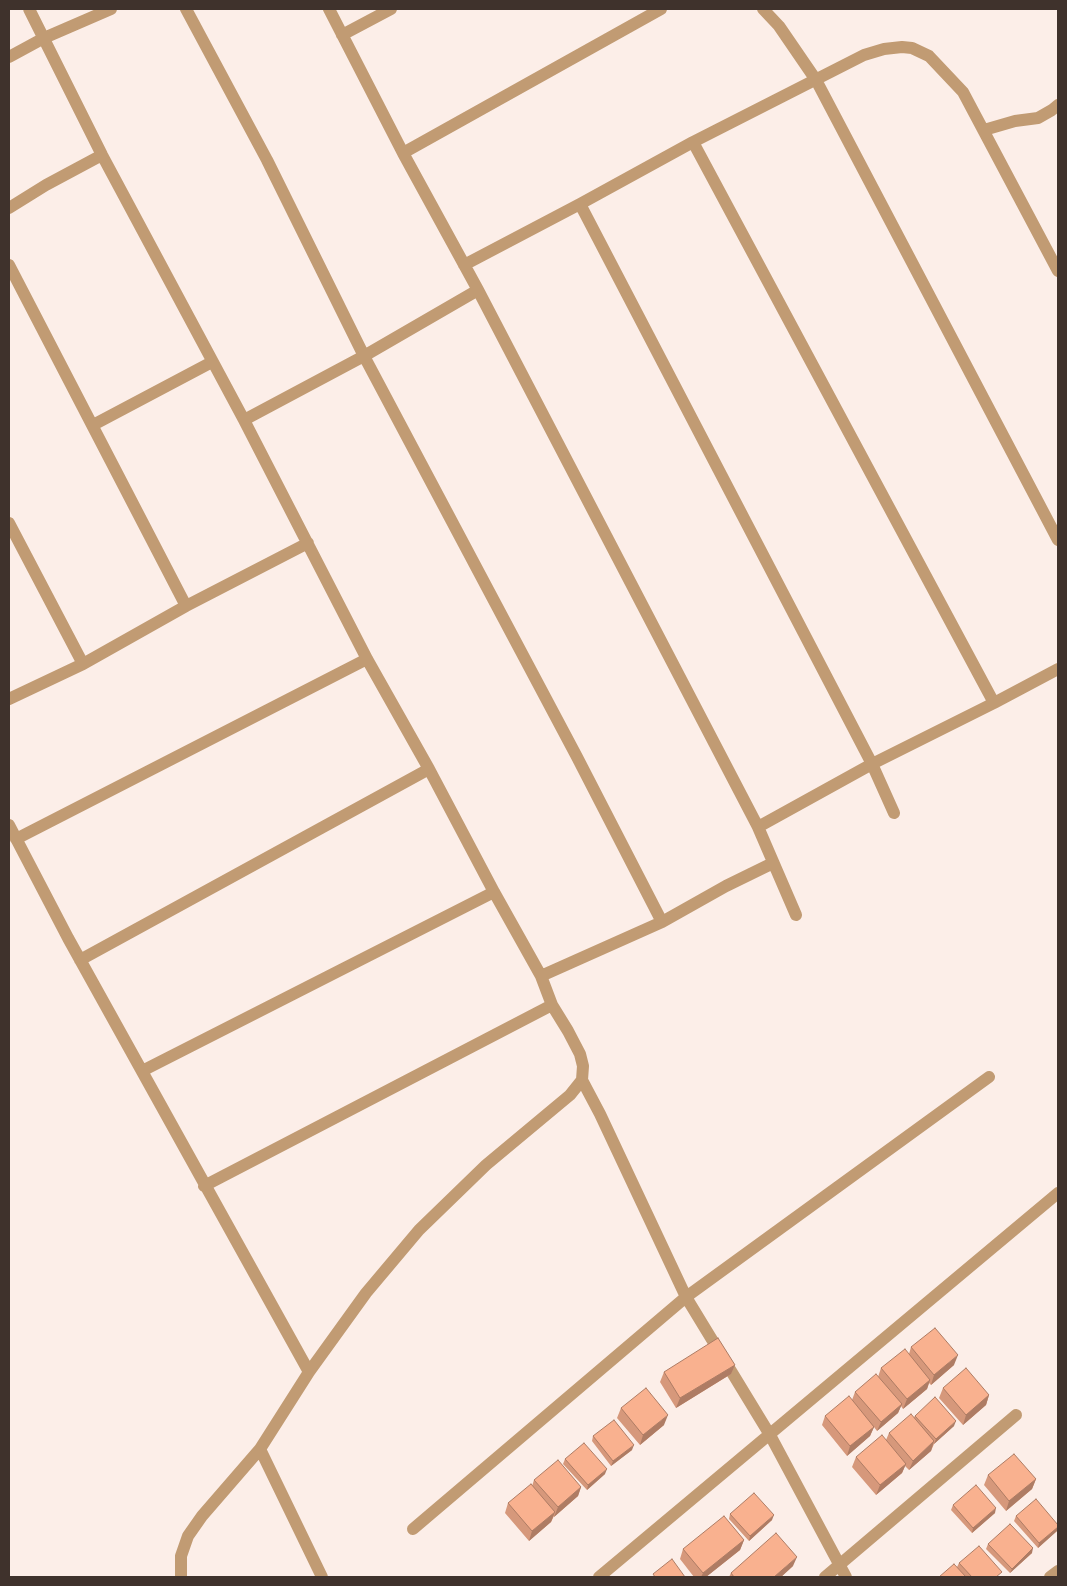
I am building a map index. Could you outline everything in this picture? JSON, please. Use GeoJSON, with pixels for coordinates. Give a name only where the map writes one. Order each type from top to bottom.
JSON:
{"type":"FeatureCollection","features":[{"type":"Feature","properties":{"kind":"street"},"geometry":{"type":"LineString","coordinates":[[29,9],[102,155],[244,420],[367,659],[541,976],[552,1005],[580,1054],[583,1066],[582,1080],[600,1114],[686,1297],[770,1435],[846,1577]]}},
{"type":"Feature","properties":{"kind":"street"},"geometry":{"type":"LineString","coordinates":[[9,57],[44,38],[111,9]]}},
{"type":"Feature","properties":{"kind":"street"},"geometry":{"type":"LineString","coordinates":[[186,9],[267,160],[364,356],[577,757],[662,922]]}},
{"type":"Feature","properties":{"kind":"street"},"geometry":{"type":"LineString","coordinates":[[328,9],[403,153],[478,290],[758,827],[796,915]]}},
{"type":"Feature","properties":{"kind":"street"},"geometry":{"type":"LineString","coordinates":[[342,35],[392,9]]}},
{"type":"Feature","properties":{"kind":"street"},"geometry":{"type":"LineString","coordinates":[[403,153],[661,9]]}},
{"type":"Feature","properties":{"kind":"street"},"geometry":{"type":"LineString","coordinates":[[763,9],[779,26],[816,80],[1058,540]]}},
{"type":"Feature","properties":{"kind":"street"},"geometry":{"type":"LineString","coordinates":[[464,265],[693,142],[864,55],[884,49],[912,48],[929,56],[963,92],[1058,270]]}},
{"type":"Feature","properties":{"kind":"street"},"geometry":{"type":"LineString","coordinates":[[984,130],[1015,121],[1038,118],[1058,105]]}},
{"type":"Feature","properties":{"kind":"street"},"geometry":{"type":"LineString","coordinates":[[693,142],[994,703]]}},
{"type":"Feature","properties":{"kind":"street"},"geometry":{"type":"LineString","coordinates":[[9,208],[46,185],[102,155]]}},
{"type":"Feature","properties":{"kind":"street"},"geometry":{"type":"LineString","coordinates":[[580,204],[872,764],[894,813]]}},
{"type":"Feature","properties":{"kind":"street"},"geometry":{"type":"LineString","coordinates":[[9,265],[186,606]]}},
{"type":"Feature","properties":{"kind":"street"},"geometry":{"type":"LineString","coordinates":[[244,420],[364,356],[478,290]]}},
{"type":"Feature","properties":{"kind":"street"},"geometry":{"type":"LineString","coordinates":[[93,425],[212,362]]}},
{"type":"Feature","properties":{"kind":"street"},"geometry":{"type":"LineString","coordinates":[[9,523],[83,664]]}},
{"type":"Feature","properties":{"kind":"street"},"geometry":{"type":"LineString","coordinates":[[9,699],[83,664],[186,606],[308,543]]}},
{"type":"Feature","properties":{"kind":"street"},"geometry":{"type":"LineString","coordinates":[[16,839],[367,659]]}},
{"type":"Feature","properties":{"kind":"street"},"geometry":{"type":"LineString","coordinates":[[758,827],[872,764],[994,703],[1058,668]]}},
{"type":"Feature","properties":{"kind":"street"},"geometry":{"type":"LineString","coordinates":[[80,960],[429,769]]}},
{"type":"Feature","properties":{"kind":"street"},"geometry":{"type":"LineString","coordinates":[[9,825],[80,960],[309,1372]]}},
{"type":"Feature","properties":{"kind":"street"},"geometry":{"type":"LineString","coordinates":[[541,976],[662,922],[726,886],[773,864]]}},
{"type":"Feature","properties":{"kind":"street"},"geometry":{"type":"LineString","coordinates":[[142,1071],[494,892]]}},
{"type":"Feature","properties":{"kind":"street"},"geometry":{"type":"LineString","coordinates":[[204,1186],[552,1005]]}},
{"type":"Feature","properties":{"kind":"street"},"geometry":{"type":"LineString","coordinates":[[413,1529],[686,1297],[989,1077]]}},
{"type":"Feature","properties":{"kind":"street"},"geometry":{"type":"LineString","coordinates":[[181,1577],[181,1556],[188,1536],[202,1516],[260,1449],[309,1372],[366,1293],[419,1230],[486,1165],[559,1105],[582,1080]]}},
{"type":"Feature","properties":{"kind":"street"},"geometry":{"type":"LineString","coordinates":[[599,1577],[1058,1193]]}},
{"type":"Feature","properties":{"kind":"street"},"geometry":{"type":"LineString","coordinates":[[825,1577],[1016,1415]]}},
{"type":"Feature","properties":{"kind":"street"},"geometry":{"type":"LineString","coordinates":[[260,1449],[322,1577]]}},
{"type":"Feature","properties":{"kind":"street"},"geometry":{"type":"LineString","coordinates":[[1050,1577],[1058,1570]]}},
{"type":"Feature","properties":{"kind":"building"},"geometry":{"type":"Polygon","coordinates":[[[935,1328],[958,1355],[934,1375],[911,1347],[935,1328]]]}},
{"type":"Feature","properties":{"kind":"building"},"geometry":{"type":"Polygon","coordinates":[[[718,1338],[735,1365],[680,1398],[664,1372],[718,1338]]]}},
{"type":"Feature","properties":{"kind":"building"},"geometry":{"type":"Polygon","coordinates":[[[905,1349],[930,1380],[907,1399],[881,1368],[905,1349]]]}},
{"type":"Feature","properties":{"kind":"building"},"geometry":{"type":"Polygon","coordinates":[[[966,1368],[989,1395],[966,1415],[943,1388],[966,1368]]]}},
{"type":"Feature","properties":{"kind":"building"},"geometry":{"type":"Polygon","coordinates":[[[876,1374],[902,1404],[881,1422],[855,1392],[876,1374]]]}},
{"type":"Feature","properties":{"kind":"building"},"geometry":{"type":"Polygon","coordinates":[[[646,1388],[668,1415],[643,1435],[621,1408],[646,1388]]]}},
{"type":"Feature","properties":{"kind":"building"},"geometry":{"type":"Polygon","coordinates":[[[849,1396],[874,1427],[850,1446],[825,1416],[849,1396]]]}},
{"type":"Feature","properties":{"kind":"building"},"geometry":{"type":"Polygon","coordinates":[[[935,1397],[956,1421],[936,1439],[915,1416],[935,1397]]]}},
{"type":"Feature","properties":{"kind":"building"},"geometry":{"type":"Polygon","coordinates":[[[911,1414],[934,1441],[913,1461],[889,1433],[911,1414]]]}},
{"type":"Feature","properties":{"kind":"building"},"geometry":{"type":"Polygon","coordinates":[[[614,1420],[634,1445],[613,1461],[593,1436],[614,1420]]]}},
{"type":"Feature","properties":{"kind":"building"},"geometry":{"type":"Polygon","coordinates":[[[882,1435],[906,1464],[880,1485],[856,1457],[882,1435]]]}},
{"type":"Feature","properties":{"kind":"building"},"geometry":{"type":"Polygon","coordinates":[[[584,1443],[607,1469],[588,1485],[565,1459],[584,1443]]]}},
{"type":"Feature","properties":{"kind":"building"},"geometry":{"type":"Polygon","coordinates":[[[1014,1454],[1036,1479],[1009,1501],[988,1475],[1014,1454]]]}},
{"type":"Feature","properties":{"kind":"building"},"geometry":{"type":"Polygon","coordinates":[[[558,1460],[581,1487],[558,1507],[534,1480],[558,1460]]]}},
{"type":"Feature","properties":{"kind":"building"},"geometry":{"type":"Polygon","coordinates":[[[531,1484],[555,1512],[532,1531],[508,1503],[531,1484]]]}},
{"type":"Feature","properties":{"kind":"building"},"geometry":{"type":"Polygon","coordinates":[[[976,1485],[996,1508],[973,1528],[953,1505],[976,1485]]]}},
{"type":"Feature","properties":{"kind":"building"},"geometry":{"type":"Polygon","coordinates":[[[754,1493],[774,1515],[750,1536],[730,1514],[754,1493]]]}},
{"type":"Feature","properties":{"kind":"building"},"geometry":{"type":"Polygon","coordinates":[[[1036,1499],[1058,1525],[1039,1543],[1016,1516],[1036,1499]]]}},
{"type":"Feature","properties":{"kind":"building"},"geometry":{"type":"Polygon","coordinates":[[[724,1516],[744,1540],[703,1573],[683,1549],[724,1516]]]}},
{"type":"Feature","properties":{"kind":"building"},"geometry":{"type":"Polygon","coordinates":[[[1010,1524],[1033,1548],[1012,1569],[988,1544],[1010,1524]]]}},
{"type":"Feature","properties":{"kind":"building"},"geometry":{"type":"Polygon","coordinates":[[[776,1533],[797,1557],[774,1577],[734,1577],[731,1573],[776,1533]]]}},
{"type":"Feature","properties":{"kind":"building"},"geometry":{"type":"Polygon","coordinates":[[[979,1546],[1002,1572],[996,1577],[972,1577],[959,1563],[979,1546]]]}},
{"type":"Feature","properties":{"kind":"building"},"geometry":{"type":"Polygon","coordinates":[[[672,1559],[685,1577],[655,1577],[653,1574],[672,1559]]]}},
{"type":"Feature","properties":{"kind":"building"},"geometry":{"type":"Polygon","coordinates":[[[954,1564],[966,1577],[939,1577],[954,1564]]]}}]}
